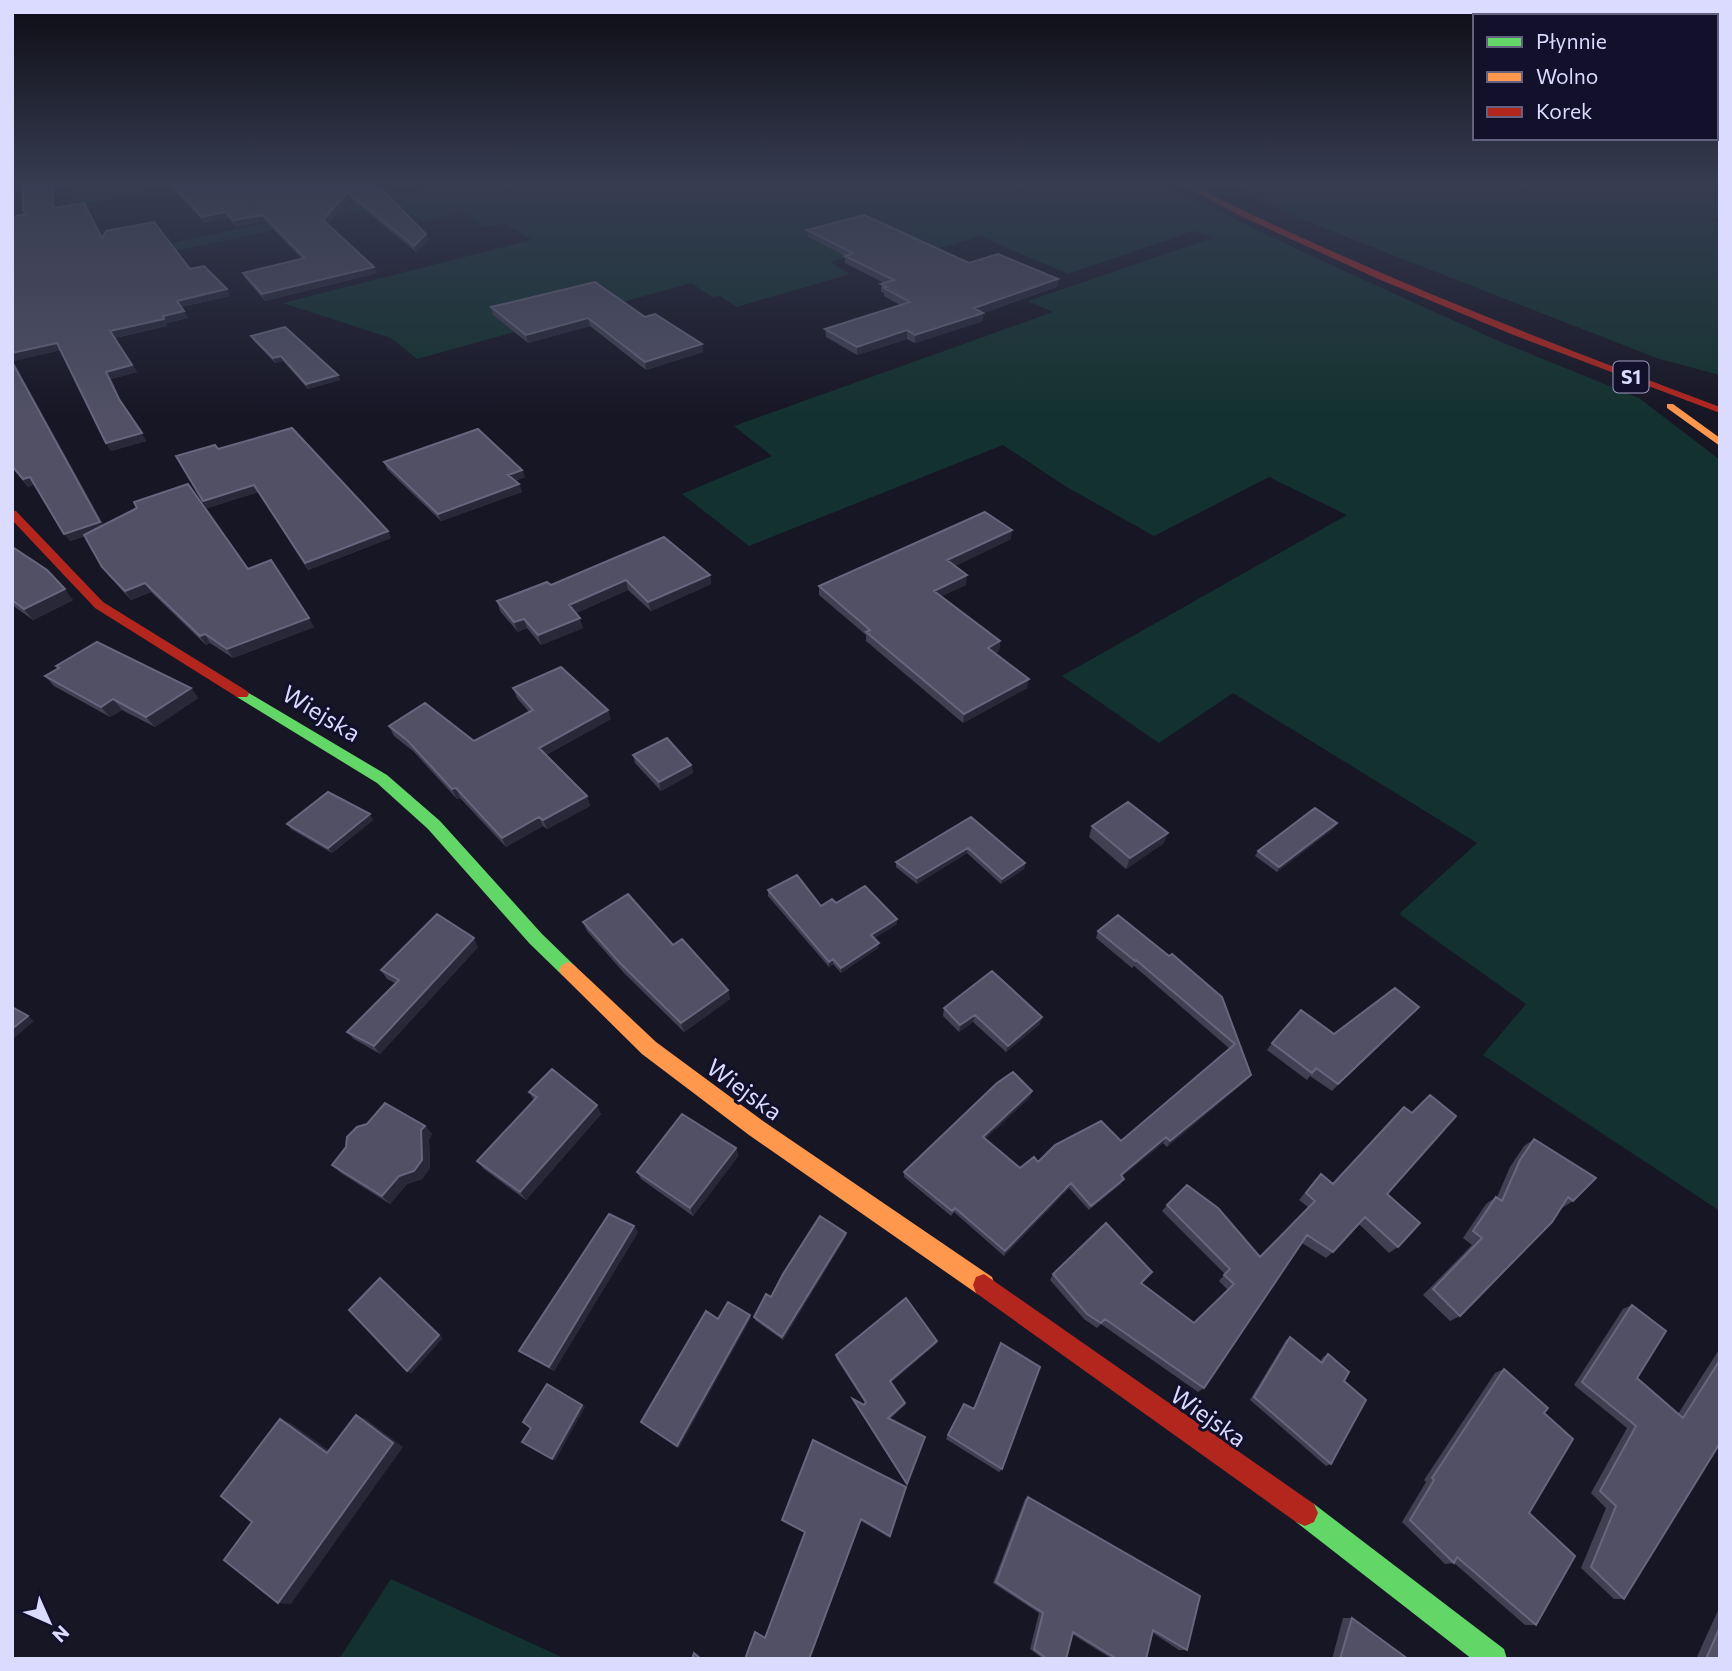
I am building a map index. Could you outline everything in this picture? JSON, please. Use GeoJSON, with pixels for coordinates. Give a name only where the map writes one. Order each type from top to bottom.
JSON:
{"type":"FeatureCollection","features":[{"type":"Feature","properties":{"kind":"main road","name":"S1"},"geometry":{"type":"LineString","coordinates":[[1342,260],[1542,344],[1720,410]]}},
{"type":"Feature","properties":{"kind":"main road","name":"S1"},"geometry":{"type":"LineString","coordinates":[[1371,260],[1720,395]]}},
{"type":"Feature","properties":{"kind":"main road"},"geometry":{"type":"LineString","coordinates":[[1542,344],[1658,399],[1688,416],[1720,443]]}},
{"type":"Feature","properties":{"kind":"main road"},"geometry":{"type":"LineString","coordinates":[[1598,350],[1624,357]]}},
{"type":"Feature","properties":{"kind":"main road","name":"Wiejska"},"geometry":{"type":"LineString","coordinates":[[12,513],[99,605],[112,615],[382,779],[434,825],[536,939],[649,1048],[756,1128],[993,1291],[1338,1537],[1494,1659]]}},
{"type":"Feature","properties":{"kind":"green space"},"geometry":{"type":"Polygon","coordinates":[[[95,260],[132,260],[61,275],[63,267],[95,260]]]}},
{"type":"Feature","properties":{"kind":"green space"},"geometry":{"type":"Polygon","coordinates":[[[453,260],[837,260],[830,262],[850,274],[737,307],[720,296],[712,297],[691,283],[417,359],[391,338],[283,303],[453,260]]]}},
{"type":"Feature","properties":{"kind":"green space"},"geometry":{"type":"Polygon","coordinates":[[[1036,260],[1109,260],[1068,274],[1036,260]]]}},
{"type":"Feature","properties":{"kind":"green space"},"geometry":{"type":"Polygon","coordinates":[[[1148,260],[1320,260],[1494,339],[1639,398],[1720,460],[1720,1211],[1483,1055],[1526,1004],[1399,914],[1477,843],[1233,693],[1159,743],[1062,676],[1347,515],[1269,477],[1154,536],[1065,486],[1003,445],[749,546],[682,494],[772,456],[734,426],[1053,312],[1028,301],[1148,260]]]}},
{"type":"Feature","properties":{"kind":"green space"},"geometry":{"type":"Polygon","coordinates":[[[1405,260],[1720,260],[1720,375],[1659,359],[1405,260]]]}},
{"type":"Feature","properties":{"kind":"green space"},"geometry":{"type":"Polygon","coordinates":[[[391,1579],[566,1659],[339,1659],[391,1579]]]}},
{"type":"Feature","properties":{"kind":"building"},"geometry":{"type":"Polygon","coordinates":[[[12,260],[183,260],[190,269],[204,266],[227,289],[177,301],[184,311],[163,316],[164,319],[110,331],[132,365],[106,372],[119,399],[142,433],[106,443],[57,343],[12,353],[12,260]]]}},
{"type":"Feature","properties":{"kind":"building"},"geometry":{"type":"Polygon","coordinates":[[[297,260],[366,260],[374,267],[262,294],[243,273],[297,260]]]}},
{"type":"Feature","properties":{"kind":"building"},"geometry":{"type":"Polygon","coordinates":[[[853,260],[962,260],[969,263],[979,260],[1012,260],[1058,279],[974,308],[983,313],[915,335],[907,330],[857,347],[825,329],[910,302],[881,284],[894,280],[853,260]]]}},
{"type":"Feature","properties":{"kind":"building"},"geometry":{"type":"Polygon","coordinates":[[[595,282],[645,317],[655,314],[702,344],[645,362],[588,318],[526,335],[491,307],[595,282]]]}},
{"type":"Feature","properties":{"kind":"building"},"geometry":{"type":"Polygon","coordinates":[[[285,327],[338,375],[306,384],[281,356],[273,358],[251,336],[285,327]]]}},
{"type":"Feature","properties":{"kind":"building"},"geometry":{"type":"Polygon","coordinates":[[[12,362],[100,522],[64,534],[30,477],[23,479],[12,466],[12,362]]]}},
{"type":"Feature","properties":{"kind":"building"},"geometry":{"type":"Polygon","coordinates":[[[292,428],[388,531],[305,563],[254,485],[203,501],[176,456],[215,445],[218,449],[292,428]]]}},
{"type":"Feature","properties":{"kind":"building"},"geometry":{"type":"Polygon","coordinates":[[[478,429],[522,470],[508,475],[519,484],[438,514],[384,462],[478,429]]]}},
{"type":"Feature","properties":{"kind":"building"},"geometry":{"type":"Polygon","coordinates":[[[188,484],[248,569],[271,560],[309,618],[227,649],[205,634],[200,636],[145,583],[125,591],[102,567],[84,535],[137,508],[134,502],[188,484]]]}},
{"type":"Feature","properties":{"kind":"building"},"geometry":{"type":"Polygon","coordinates":[[[985,512],[1012,530],[947,560],[967,575],[934,591],[1000,641],[988,648],[1029,679],[964,714],[866,632],[870,630],[819,586],[985,512]]]}},
{"type":"Feature","properties":{"kind":"building"},"geometry":{"type":"Polygon","coordinates":[[[664,537],[710,575],[648,602],[626,580],[569,605],[580,618],[538,635],[524,619],[514,622],[497,601],[547,582],[551,585],[664,537]]]}},
{"type":"Feature","properties":{"kind":"building"},"geometry":{"type":"Polygon","coordinates":[[[14,548],[47,570],[65,589],[24,609],[12,600],[14,548]]]}},
{"type":"Feature","properties":{"kind":"building"},"geometry":{"type":"Polygon","coordinates":[[[97,642],[191,688],[146,717],[113,699],[101,707],[45,676],[59,668],[56,666],[97,642]]]}},
{"type":"Feature","properties":{"kind":"building"},"geometry":{"type":"Polygon","coordinates":[[[561,667],[608,710],[539,748],[587,796],[543,820],[539,817],[502,838],[456,788],[452,789],[408,741],[389,726],[425,703],[474,741],[533,710],[513,688],[561,667]]]}},
{"type":"Feature","properties":{"kind":"building"},"geometry":{"type":"Polygon","coordinates":[[[667,738],[691,765],[659,782],[633,755],[667,738]]]}},
{"type":"Feature","properties":{"kind":"building"},"geometry":{"type":"Polygon","coordinates":[[[328,792],[370,814],[328,848],[287,824],[328,792]]]}},
{"type":"Feature","properties":{"kind":"building"},"geometry":{"type":"Polygon","coordinates":[[[1128,802],[1168,833],[1130,858],[1092,826],[1128,802]]]}},
{"type":"Feature","properties":{"kind":"building"},"geometry":{"type":"Polygon","coordinates":[[[1315,808],[1337,823],[1279,867],[1258,851],[1315,808]]]}},
{"type":"Feature","properties":{"kind":"building"},"geometry":{"type":"Polygon","coordinates":[[[971,817],[1025,863],[1002,879],[968,848],[917,878],[896,862],[971,817]]]}},
{"type":"Feature","properties":{"kind":"building"},"geometry":{"type":"Polygon","coordinates":[[[797,875],[821,906],[832,899],[836,903],[865,886],[897,919],[871,935],[879,943],[841,968],[833,959],[829,962],[768,890],[797,875]]]}},
{"type":"Feature","properties":{"kind":"building"},"geometry":{"type":"Polygon","coordinates":[[[628,894],[673,945],[682,939],[728,990],[681,1023],[583,922],[628,894]]]}},
{"type":"Feature","properties":{"kind":"building"},"geometry":{"type":"Polygon","coordinates":[[[437,914],[474,938],[374,1046],[347,1032],[399,980],[381,970],[437,914]]]}},
{"type":"Feature","properties":{"kind":"building"},"geometry":{"type":"Polygon","coordinates":[[[1118,915],[1169,956],[1172,954],[1222,997],[1251,1075],[1170,1141],[1166,1137],[1121,1175],[1124,1179],[1091,1206],[1071,1183],[1005,1251],[955,1208],[952,1211],[904,1172],[997,1083],[1013,1072],[1032,1091],[983,1137],[1020,1168],[1034,1157],[1038,1162],[1055,1145],[1101,1121],[1121,1141],[1235,1044],[1098,931],[1118,915]]]}},
{"type":"Feature","properties":{"kind":"building"},"geometry":{"type":"Polygon","coordinates":[[[992,971],[1042,1017],[1008,1046],[975,1015],[960,1025],[944,1008],[992,971]]]}},
{"type":"Feature","properties":{"kind":"building"},"geometry":{"type":"Polygon","coordinates":[[[1395,988],[1419,1007],[1338,1084],[1316,1068],[1312,1073],[1272,1043],[1301,1010],[1334,1034],[1395,988]]]}},
{"type":"Feature","properties":{"kind":"building"},"geometry":{"type":"Polygon","coordinates":[[[12,1007],[28,1016],[12,1029],[12,1007]]]}},
{"type":"Feature","properties":{"kind":"building"},"geometry":{"type":"Polygon","coordinates":[[[552,1069],[597,1105],[520,1192],[477,1161],[537,1097],[529,1092],[552,1069]]]}},
{"type":"Feature","properties":{"kind":"building"},"geometry":{"type":"Polygon","coordinates":[[[1430,1095],[1456,1116],[1387,1194],[1420,1223],[1398,1247],[1365,1217],[1333,1252],[1307,1235],[1204,1388],[1105,1319],[1101,1323],[1087,1314],[1053,1274],[1106,1223],[1152,1272],[1141,1283],[1194,1323],[1234,1284],[1224,1275],[1230,1269],[1167,1205],[1187,1185],[1218,1208],[1260,1257],[1315,1201],[1306,1193],[1321,1174],[1333,1184],[1404,1107],[1412,1113],[1430,1095]]]}},
{"type":"Feature","properties":{"kind":"building"},"geometry":{"type":"Polygon","coordinates":[[[385,1103],[425,1126],[421,1130],[422,1160],[414,1171],[399,1176],[382,1196],[332,1165],[346,1147],[347,1137],[357,1127],[367,1124],[385,1103]]]}},
{"type":"Feature","properties":{"kind":"building"},"geometry":{"type":"Polygon","coordinates":[[[682,1114],[736,1148],[690,1208],[637,1172],[682,1114]]]}},
{"type":"Feature","properties":{"kind":"building"},"geometry":{"type":"Polygon","coordinates":[[[1534,1139],[1596,1178],[1573,1201],[1568,1197],[1552,1222],[1460,1316],[1433,1289],[1482,1238],[1473,1231],[1496,1197],[1502,1201],[1520,1160],[1534,1139]]]}},
{"type":"Feature","properties":{"kind":"building"},"geometry":{"type":"Polygon","coordinates":[[[609,1214],[634,1226],[549,1367],[519,1351],[609,1214]]]}},
{"type":"Feature","properties":{"kind":"building"},"geometry":{"type":"Polygon","coordinates":[[[820,1216],[846,1233],[782,1337],[754,1317],[766,1294],[771,1297],[820,1216]]]}},
{"type":"Feature","properties":{"kind":"building"},"geometry":{"type":"Polygon","coordinates":[[[380,1278],[439,1335],[407,1371],[349,1310],[380,1278]]]}},
{"type":"Feature","properties":{"kind":"building"},"geometry":{"type":"Polygon","coordinates":[[[906,1298],[937,1341],[890,1381],[905,1403],[888,1418],[925,1437],[907,1484],[853,1399],[864,1405],[866,1402],[836,1355],[906,1298]]]}},
{"type":"Feature","properties":{"kind":"building"},"geometry":{"type":"Polygon","coordinates":[[[728,1302],[750,1315],[677,1446],[641,1422],[706,1311],[718,1319],[728,1302]]]}},
{"type":"Feature","properties":{"kind":"building"},"geometry":{"type":"Polygon","coordinates":[[[1632,1305],[1666,1331],[1637,1378],[1683,1418],[1720,1360],[1720,1443],[1624,1599],[1591,1567],[1616,1506],[1600,1491],[1636,1426],[1582,1382],[1632,1305]]]}},
{"type":"Feature","properties":{"kind":"building"},"geometry":{"type":"Polygon","coordinates":[[[1290,1337],[1322,1363],[1328,1354],[1349,1372],[1344,1381],[1366,1400],[1331,1464],[1254,1397],[1290,1337]]]}},
{"type":"Feature","properties":{"kind":"building"},"geometry":{"type":"Polygon","coordinates":[[[1001,1343],[1040,1367],[1002,1469],[948,1435],[964,1404],[974,1409],[1001,1343]]]}},
{"type":"Feature","properties":{"kind":"building"},"geometry":{"type":"Polygon","coordinates":[[[1504,1369],[1548,1408],[1544,1413],[1573,1439],[1529,1513],[1575,1556],[1536,1625],[1457,1557],[1454,1563],[1410,1520],[1434,1480],[1432,1478],[1504,1369]]]}},
{"type":"Feature","properties":{"kind":"building"},"geometry":{"type":"Polygon","coordinates":[[[547,1384],[582,1405],[552,1459],[522,1442],[531,1428],[523,1422],[547,1384]]]}},
{"type":"Feature","properties":{"kind":"building"},"geometry":{"type":"Polygon","coordinates":[[[356,1415],[393,1443],[278,1603],[224,1560],[252,1522],[221,1496],[280,1419],[327,1453],[356,1415]]]}},
{"type":"Feature","properties":{"kind":"building"},"geometry":{"type":"Polygon","coordinates":[[[813,1440],[906,1487],[890,1536],[861,1519],[809,1659],[745,1659],[755,1632],[765,1638],[805,1532],[782,1520],[813,1440]]]}},
{"type":"Feature","properties":{"kind":"building"},"geometry":{"type":"Polygon","coordinates":[[[1028,1497],[1200,1596],[1187,1650],[1153,1630],[1146,1659],[1117,1659],[1073,1632],[1066,1659],[1047,1659],[1034,1649],[1043,1613],[996,1582],[1028,1497]]]}},
{"type":"Feature","properties":{"kind":"building"},"geometry":{"type":"Polygon","coordinates":[[[1352,1618],[1408,1659],[1340,1659],[1352,1618]]]}},
{"type":"Feature","properties":{"kind":"building"},"geometry":{"type":"Polygon","coordinates":[[[1720,1627],[1720,1659],[1706,1659],[1720,1627]]]}},
{"type":"Feature","properties":{"kind":"traffic: fast"},"geometry":{"type":"LineString","coordinates":[[242,694],[382,779],[434,825],[536,939],[568,970]]}},
{"type":"Feature","properties":{"kind":"traffic: fast"},"geometry":{"type":"LineString","coordinates":[[1305,1513],[1494,1659]]}},
{"type":"Feature","properties":{"kind":"traffic: slow"},"geometry":{"type":"LineString","coordinates":[[1670,406],[1720,443]]}},
{"type":"Feature","properties":{"kind":"traffic: slow"},"geometry":{"type":"LineString","coordinates":[[568,970],[649,1048],[756,1128],[984,1285]]}},
{"type":"Feature","properties":{"kind":"traffic: jam"},"geometry":{"type":"LineString","coordinates":[[1343,260],[1446,305],[1720,410]]}},
{"type":"Feature","properties":{"kind":"traffic: jam"},"geometry":{"type":"LineString","coordinates":[[12,513],[99,605],[242,694]]}},
{"type":"Feature","properties":{"kind":"traffic: jam"},"geometry":{"type":"LineString","coordinates":[[984,1285],[1305,1513]]}}]}
